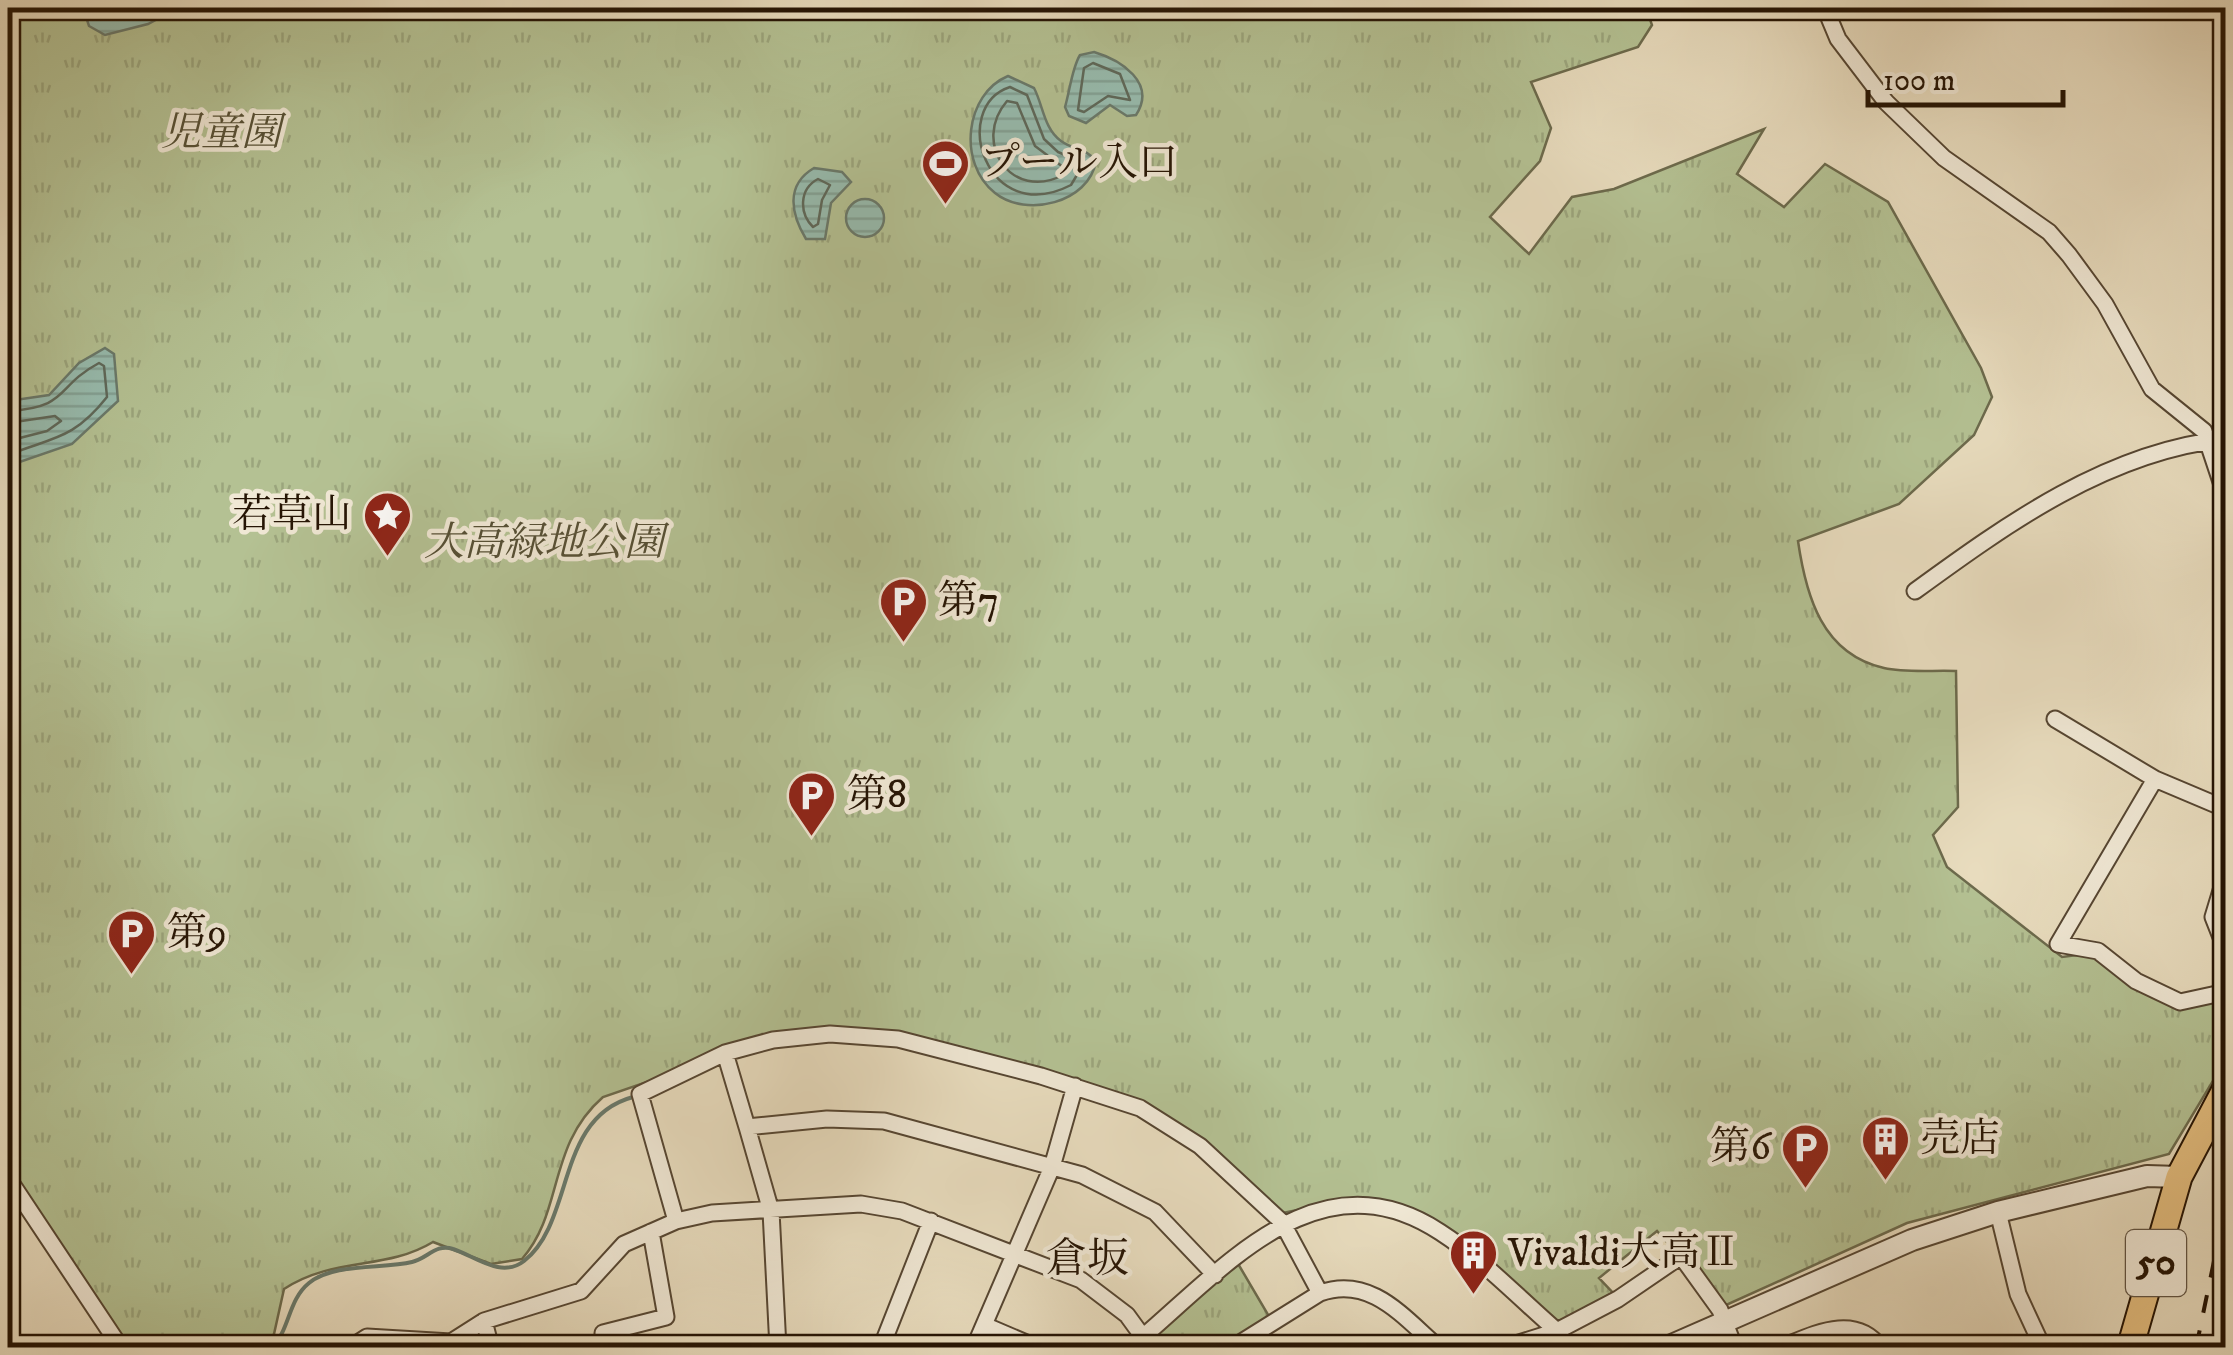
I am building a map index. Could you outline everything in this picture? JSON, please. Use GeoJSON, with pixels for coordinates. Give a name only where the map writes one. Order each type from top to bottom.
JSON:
{"type":"FeatureCollection","features":[{"type":"Feature","properties":{"kind":"main road","name":"50"},"geometry":{"type":"LineString","coordinates":[[2130,1348],[2179,1177],[2226,1088]]}},
{"type":"Feature","properties":{"kind":"street"},"geometry":{"type":"LineString","coordinates":[[1825,8],[1838,39],[1886,102],[1944,158],[2049,232],[2106,304],[2152,388],[2218,440],[2226,498]]}},
{"type":"Feature","properties":{"kind":"street"},"geometry":{"type":"LineString","coordinates":[[1914,591],[2017,517],[2119,466],[2218,440]]}},
{"type":"Feature","properties":{"kind":"street"},"geometry":{"type":"LineString","coordinates":[[2055,719],[2156,779],[2226,810]]}},
{"type":"Feature","properties":{"kind":"street"},"geometry":{"type":"LineString","coordinates":[[2156,779],[2058,944],[2098,950],[2136,981],[2180,1002],[2226,992]]}},
{"type":"Feature","properties":{"kind":"street"},"geometry":{"type":"LineString","coordinates":[[2226,874],[2212,917],[2226,950]]}},
{"type":"Feature","properties":{"kind":"street"},"geometry":{"type":"LineString","coordinates":[[676,1221],[640,1094],[725,1054],[788,1038],[876,1036],[940,1048],[1075,1086],[1167,1122],[1200,1146],[1282,1222],[1320,1293]]}},
{"type":"Feature","properties":{"kind":"street"},"geometry":{"type":"LineString","coordinates":[[725,1054],[771,1211],[778,1348]]}},
{"type":"Feature","properties":{"kind":"street"},"geometry":{"type":"LineString","coordinates":[[974,1348],[1052,1167],[1075,1086]]}},
{"type":"Feature","properties":{"kind":"street"},"geometry":{"type":"LineString","coordinates":[[747,1127],[827,1119],[884,1120],[1082,1175],[1155,1212],[1214,1276]]}},
{"type":"Feature","properties":{"kind":"street"},"geometry":{"type":"LineString","coordinates":[[1665,1348],[1912,1240],[1998,1212],[2147,1176],[2179,1177]]}},
{"type":"Feature","properties":{"kind":"street"},"geometry":{"type":"LineString","coordinates":[[10,1188],[121,1348]]}},
{"type":"Feature","properties":{"kind":"street"},"geometry":{"type":"LineString","coordinates":[[350,1348],[367,1337],[450,1342],[484,1321],[581,1291],[624,1244],[676,1221],[712,1213],[861,1204],[931,1221],[1092,1287],[1148,1342],[1214,1276],[1282,1222],[1341,1207],[1411,1218],[1442,1233],[1557,1330]]}},
{"type":"Feature","properties":{"kind":"street"},"geometry":{"type":"LineString","coordinates":[[1998,1212],[2018,1294],[2042,1348]]}},
{"type":"Feature","properties":{"kind":"street"},"geometry":{"type":"LineString","coordinates":[[881,1348],[931,1221]]}},
{"type":"Feature","properties":{"kind":"street"},"geometry":{"type":"LineString","coordinates":[[605,1348],[603,1333],[666,1317],[651,1232]]}},
{"type":"Feature","properties":{"kind":"street"},"geometry":{"type":"LineString","coordinates":[[1503,1348],[1557,1330],[1618,1298],[1681,1256],[1724,1320],[1732,1341],[1742,1348]]}},
{"type":"Feature","properties":{"kind":"street"},"geometry":{"type":"LineString","coordinates":[[1232,1348],[1255,1342],[1320,1293],[1346,1287],[1368,1291],[1439,1348]]}},
{"type":"Feature","properties":{"kind":"street"},"geometry":{"type":"LineString","coordinates":[[484,1321],[491,1348]]}},
{"type":"Feature","properties":{"kind":"street"},"geometry":{"type":"LineString","coordinates":[[984,1325],[1038,1348]]}},
{"type":"Feature","properties":{"kind":"street"},"geometry":{"type":"LineString","coordinates":[[1780,1348],[1844,1327],[1864,1332],[1881,1348]]}},
{"type":"Feature","properties":{"kind":"green space","name":"大高緑地公園"},"geometry":{"type":"Polygon","coordinates":[[[8,8],[1646,8],[1652,25],[1638,47],[1531,82],[1551,128],[1540,161],[1490,217],[1529,254],[1572,197],[1614,189],[1764,129],[1737,174],[1784,207],[1825,164],[1888,202],[1981,368],[1992,397],[1974,435],[1899,504],[1798,541],[1812,602],[1832,636],[1863,661],[1892,670],[1956,671],[1958,807],[1933,835],[1947,867],[2062,957],[2093,953],[2178,1008],[2225,997],[2225,1061],[2169,1154],[1907,1223],[1724,1306],[1657,1231],[1599,1278],[1615,1295],[1561,1325],[1401,1209],[1307,1208],[1278,1214],[1170,1119],[1000,1059],[789,1033],[603,1097],[573,1136],[544,1220],[522,1259],[491,1264],[433,1242],[397,1257],[322,1272],[284,1289],[274,1334],[260,1347],[127,1347],[8,1167],[8,8]]]}},
{"type":"Feature","properties":{"kind":"green space"},"geometry":{"type":"Polygon","coordinates":[[[1237,1262],[1270,1318],[1222,1347],[1162,1347],[1158,1331],[1237,1262]]]}},
{"type":"Feature","properties":{"kind":"water"},"geometry":{"type":"Polygon","coordinates":[[[83,8],[178,8],[148,24],[105,35],[89,26],[83,8]]]}},
{"type":"Feature","properties":{"kind":"water"},"geometry":{"type":"Polygon","coordinates":[[[1094,52],[1125,67],[1139,83],[1142,93],[1136,115],[1127,116],[1110,105],[1086,123],[1069,116],[1065,107],[1077,60],[1080,55],[1094,52]]]}},
{"type":"Feature","properties":{"kind":"water"},"geometry":{"type":"Polygon","coordinates":[[[1008,76],[1034,88],[1055,136],[1096,161],[1082,187],[1069,196],[1039,205],[1008,201],[983,180],[975,165],[971,130],[975,113],[982,98],[1008,76]]]}},
{"type":"Feature","properties":{"kind":"water"},"geometry":{"type":"Polygon","coordinates":[[[814,168],[842,172],[851,182],[831,203],[825,239],[806,239],[794,210],[798,183],[814,168]]]}},
{"type":"Feature","properties":{"kind":"water"},"geometry":{"type":"Polygon","coordinates":[[[865,199],[879,204],[884,218],[879,232],[865,237],[851,232],[846,218],[851,204],[865,199]]]}},
{"type":"Feature","properties":{"kind":"water"},"geometry":{"type":"Polygon","coordinates":[[[105,348],[114,354],[118,401],[72,444],[8,466],[8,401],[49,395],[79,363],[105,348]]]}},
{"type":"Feature","properties":{"kind":"waterway"},"geometry":{"type":"LineString","coordinates":[[272,1348],[302,1290],[331,1272],[412,1262],[447,1248],[497,1267],[524,1261],[552,1221],[590,1126],[608,1108],[633,1097]]}},
{"type":"Feature","properties":{"kind":"railway"},"geometry":{"type":"LineString","coordinates":[[2196,1348],[2226,1203]]}},
{"type":"Feature","properties":{"kind":"place","name":"プール入口"},"geometry":{"type":"Point","coordinates":[945,206]}},
{"type":"Feature","properties":{"kind":"place","name":"若草山"},"geometry":{"type":"Point","coordinates":[387,558]}},
{"type":"Feature","properties":{"kind":"place","name":"第7"},"geometry":{"type":"Point","coordinates":[903,644]}},
{"type":"Feature","properties":{"kind":"place","name":"第8"},"geometry":{"type":"Point","coordinates":[812,838]}},
{"type":"Feature","properties":{"kind":"place","name":"第9"},"geometry":{"type":"Point","coordinates":[132,976]}},
{"type":"Feature","properties":{"kind":"place","name":"売店"},"geometry":{"type":"Point","coordinates":[1885,1182]}},
{"type":"Feature","properties":{"kind":"place","name":"第6"},"geometry":{"type":"Point","coordinates":[1806,1190]}},
{"type":"Feature","properties":{"kind":"place","name":"Vivaldi大高Ⅱ"},"geometry":{"type":"Point","coordinates":[1473,1296]}},
{"type":"Feature","properties":{"kind":"district","name":"倉坂"},"geometry":{"type":"Point","coordinates":[1087,1260]}},
{"type":"Feature","properties":{"kind":"park label","name":"児童園"},"geometry":{"type":"Point","coordinates":[221,134]}}]}
